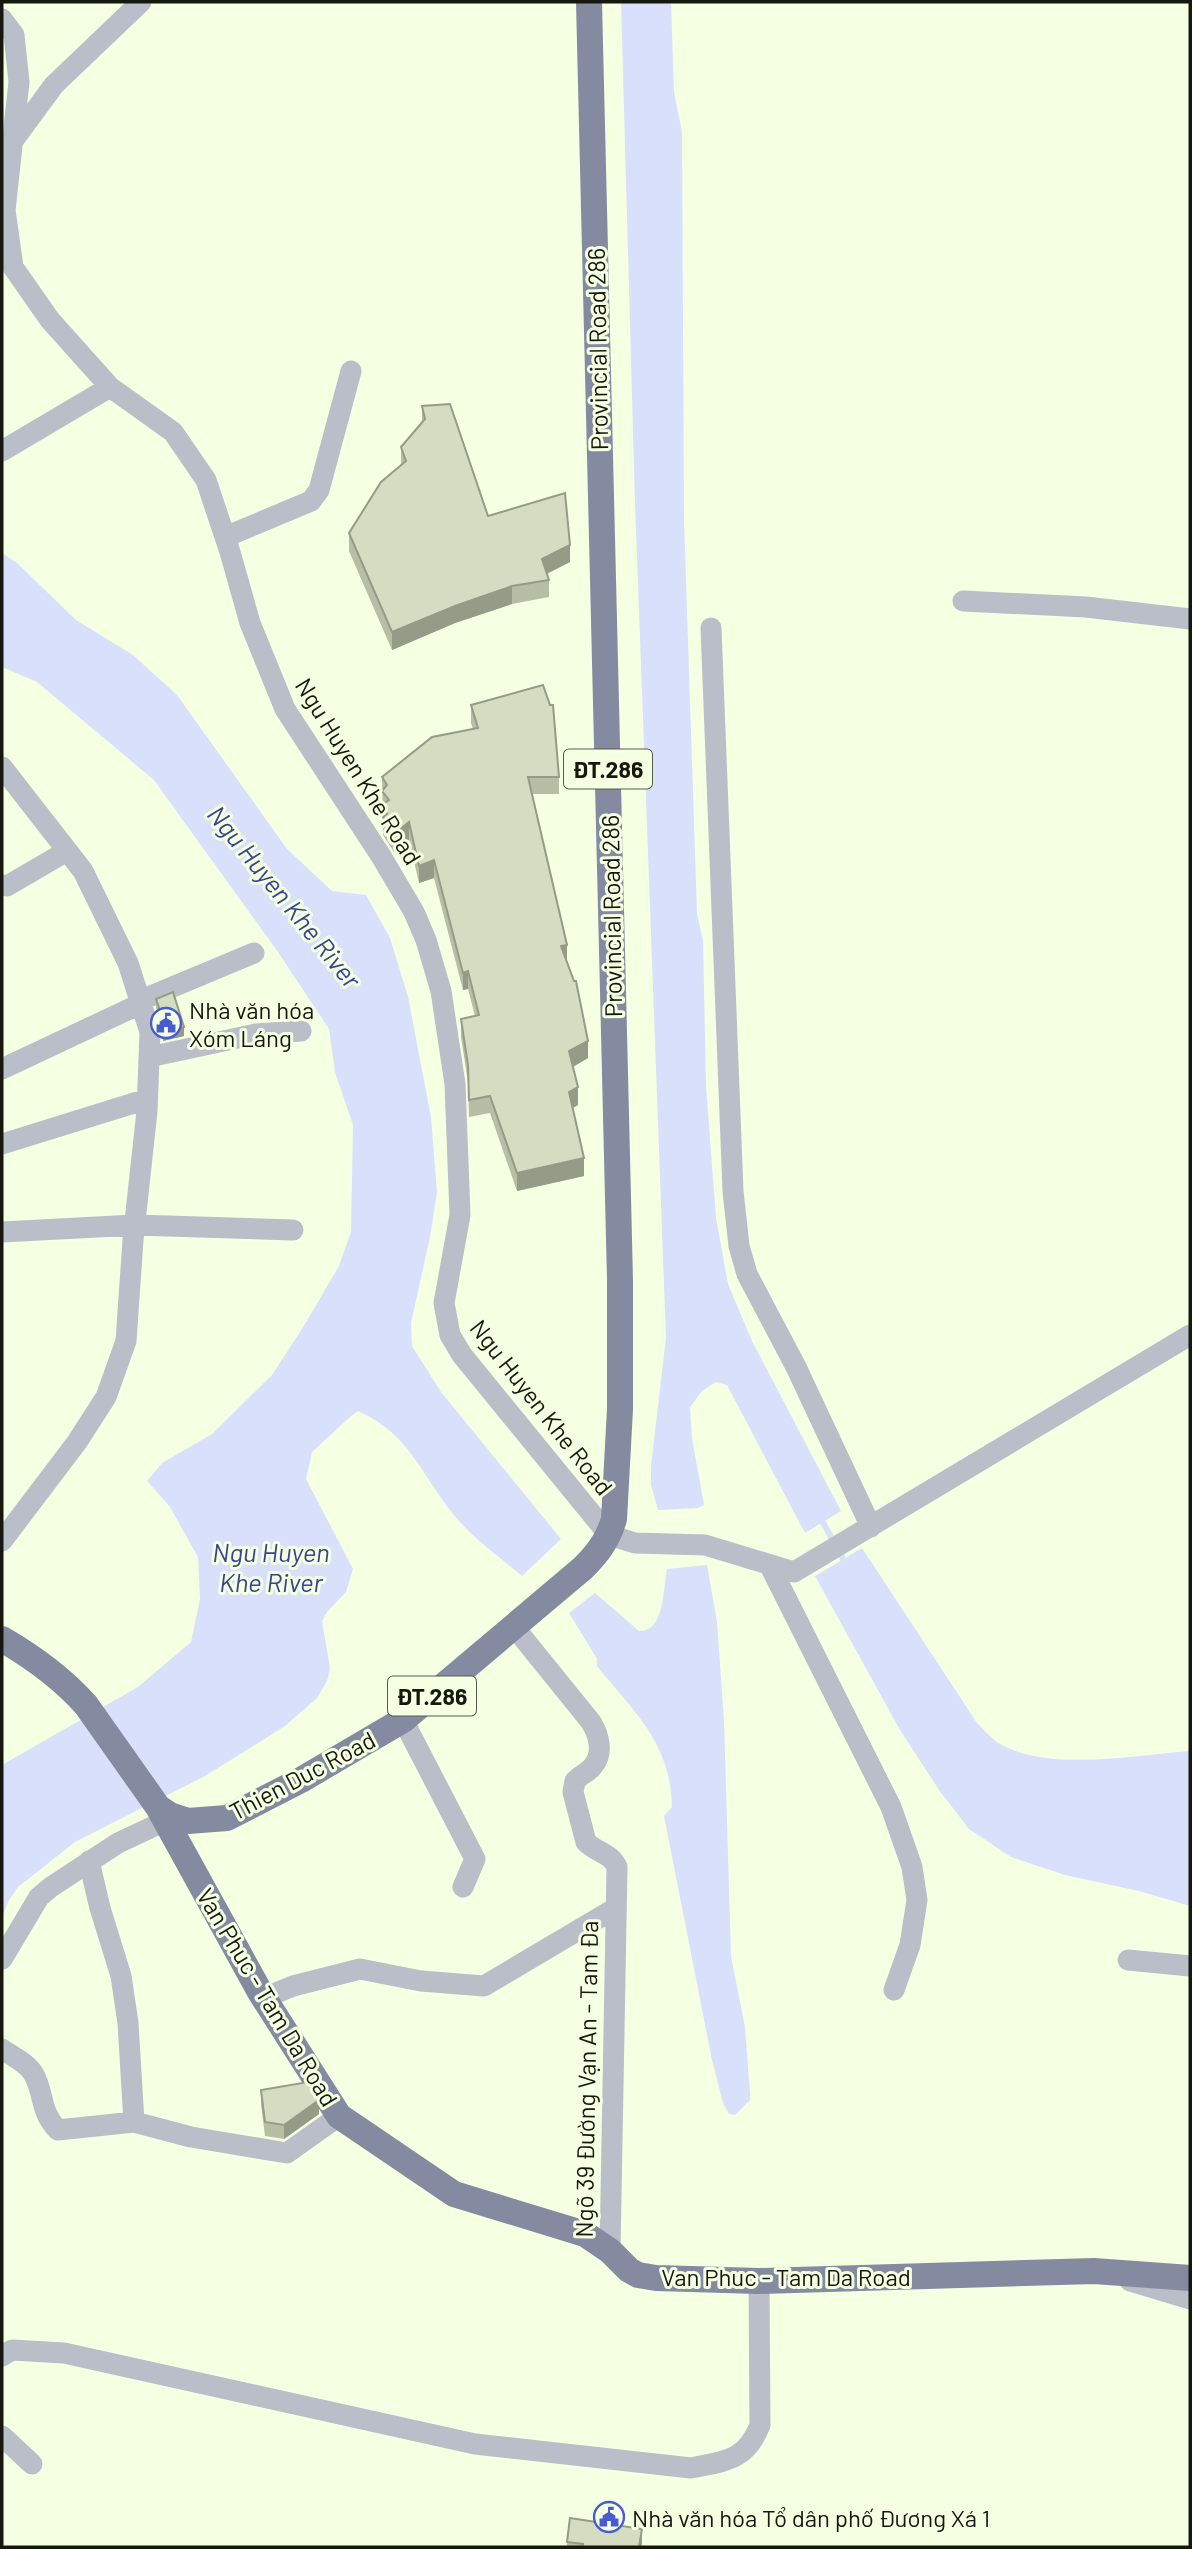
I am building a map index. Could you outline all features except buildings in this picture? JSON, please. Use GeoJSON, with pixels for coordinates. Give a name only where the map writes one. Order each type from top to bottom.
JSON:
{"type":"FeatureCollection","features":[{"type":"Feature","properties":{"kind":"main road","name":"Provincial Road 286"},"geometry":{"type":"LineString","coordinates":[[589,2],[620,1280],[620,1409],[614,1519],[609,1535]]}},
{"type":"Feature","properties":{"kind":"main road","name":"Thien Duc Road"},"geometry":{"type":"LineString","coordinates":[[161,1814],[188,1821],[227,1818],[301,1780],[403,1720],[515,1628],[597,1555],[609,1535]]}},
{"type":"Feature","properties":{"kind":"main road"},"geometry":{"type":"LineString","coordinates":[[2,1639],[65,1682],[86,1705],[161,1814]]}},
{"type":"Feature","properties":{"kind":"main road","name":"Van Phuc - Tam Da Road"},"geometry":{"type":"LineString","coordinates":[[161,1814],[264,1997],[339,2116],[454,2194],[585,2234],[610,2251],[629,2270],[638,2275],[656,2278],[760,2281],[1094,2271],[1190,2278]]}},
{"type":"Feature","properties":{"kind":"main road","name":"ĐT.286"},"geometry":{"type":"LineString","coordinates":[[190,1866],[188,1851],[192,1842],[200,1833],[227,1818]]}},
{"type":"Feature","properties":{"kind":"street"},"geometry":{"type":"LineString","coordinates":[[14,140],[54,85],[141,2]]}},
{"type":"Feature","properties":{"kind":"street","name":"Ngu Huyen Khe Road"},"geometry":{"type":"LineString","coordinates":[[2,19],[14,35],[19,82],[5,211],[13,267],[50,320],[110,387],[173,432],[206,480],[250,623],[285,709],[381,856],[414,912],[441,991],[455,1084],[459,1171],[458,1224],[444,1303],[450,1335],[462,1355],[609,1535]]}},
{"type":"Feature","properties":{"kind":"street"},"geometry":{"type":"LineString","coordinates":[[225,537],[311,501],[320,490],[351,371]]}},
{"type":"Feature","properties":{"kind":"street"},"geometry":{"type":"LineString","coordinates":[[2,451],[110,387]]}},
{"type":"Feature","properties":{"kind":"street"},"geometry":{"type":"LineString","coordinates":[[962,601],[1086,607],[1190,620]]}},
{"type":"Feature","properties":{"kind":"street"},"geometry":{"type":"LineString","coordinates":[[711,628],[733,1191],[739,1246],[747,1274],[802,1378],[864,1531]]}},
{"type":"Feature","properties":{"kind":"street"},"geometry":{"type":"LineString","coordinates":[[2,1541],[77,1443],[106,1397],[126,1341],[149,1057],[149,1032],[128,963],[83,871],[3,773]]}},
{"type":"Feature","properties":{"kind":"street"},"geometry":{"type":"LineString","coordinates":[[2,885],[6,886],[67,851]]}},
{"type":"Feature","properties":{"kind":"street"},"geometry":{"type":"LineString","coordinates":[[2,1069],[140,1002],[254,953]]}},
{"type":"Feature","properties":{"kind":"street"},"geometry":{"type":"LineString","coordinates":[[149,1057],[256,1034],[301,1031]]}},
{"type":"Feature","properties":{"kind":"street"},"geometry":{"type":"LineString","coordinates":[[2,1144],[147,1099]]}},
{"type":"Feature","properties":{"kind":"street"},"geometry":{"type":"LineString","coordinates":[[2,1232],[135,1224],[293,1230]]}},
{"type":"Feature","properties":{"kind":"street"},"geometry":{"type":"LineString","coordinates":[[609,1535],[635,1543],[705,1545],[770,1566],[793,1572],[800,1570],[1190,1335]]}},
{"type":"Feature","properties":{"kind":"street"},"geometry":{"type":"LineString","coordinates":[[770,1566],[891,1807],[912,1867],[917,1900],[910,1945],[894,1990]]}},
{"type":"Feature","properties":{"kind":"street","name":"Ngõ 39 Đường Vạn An - Tam Đa"},"geometry":{"type":"LineString","coordinates":[[515,1628],[597,1733],[599,1746],[593,1768],[581,1774],[575,1781],[573,1792],[586,1842],[591,1848],[607,1854],[617,1867],[614,1909],[610,2251]]}},
{"type":"Feature","properties":{"kind":"street"},"geometry":{"type":"LineString","coordinates":[[403,1720],[475,1859],[463,1887]]}},
{"type":"Feature","properties":{"kind":"street"},"geometry":{"type":"LineString","coordinates":[[2,1959],[39,1898],[89,1861],[161,1814]]}},
{"type":"Feature","properties":{"kind":"street"},"geometry":{"type":"LineString","coordinates":[[89,1861],[121,1976],[128,2023],[134,2123]]}},
{"type":"Feature","properties":{"kind":"street"},"geometry":{"type":"LineString","coordinates":[[264,1997],[293,1986],[360,1969],[421,1981],[484,1986],[614,1909]]}},
{"type":"Feature","properties":{"kind":"street"},"geometry":{"type":"LineString","coordinates":[[1128,1960],[1190,1966]]}},
{"type":"Feature","properties":{"kind":"street"},"geometry":{"type":"LineString","coordinates":[[2,2049],[32,2071],[41,2102],[51,2123],[58,2130],[134,2123],[191,2137],[287,2152],[339,2116]]}},
{"type":"Feature","properties":{"kind":"street"},"geometry":{"type":"LineString","coordinates":[[1094,2271],[1190,2299]]}},
{"type":"Feature","properties":{"kind":"street"},"geometry":{"type":"LineString","coordinates":[[2,2356],[12,2350],[64,2353],[475,2444],[691,2468],[726,2461],[741,2453],[754,2441],[761,2425],[760,2281]]}},
{"type":"Feature","properties":{"kind":"street"},"geometry":{"type":"LineString","coordinates":[[2,2436],[33,2464]]}},
{"type":"Feature","properties":{"kind":"water"},"geometry":{"type":"Polygon","coordinates":[[[621,2],[671,2],[674,92],[682,132],[684,520],[697,914],[703,940],[706,1086],[716,1218],[728,1284],[752,1341],[841,1511],[805,1533],[727,1385],[716,1382],[702,1391],[690,1407],[692,1438],[704,1505],[698,1508],[658,1510],[651,1485],[666,1338],[635,503],[621,2]]]}},
{"type":"Feature","properties":{"kind":"water","name":"Ngu Huyen Khe River"},"geometry":{"type":"Polygon","coordinates":[[[2,553],[17,563],[76,620],[133,655],[177,695],[287,849],[332,891],[366,895],[390,938],[408,997],[431,1117],[437,1192],[411,1323],[412,1346],[441,1392],[561,1539],[522,1576],[460,1522],[405,1446],[377,1421],[358,1411],[312,1452],[306,1479],[353,1569],[346,1592],[322,1621],[330,1668],[327,1681],[317,1698],[285,1726],[205,1776],[75,1842],[18,1887],[2,1917],[2,1765],[138,1687],[191,1642],[200,1599],[198,1557],[170,1507],[147,1481],[162,1463],[212,1434],[272,1375],[339,1266],[351,1232],[353,1125],[335,1072],[329,1029],[278,952],[154,780],[37,682],[2,667],[2,553]]]}},
{"type":"Feature","properties":{"kind":"water"},"geometry":{"type":"Polygon","coordinates":[[[862,1548],[977,1723],[997,1742],[1017,1751],[1065,1760],[1190,1751],[1190,1906],[1139,1891],[1065,1875],[1011,1857],[969,1829],[939,1790],[900,1730],[815,1576],[862,1548]]]}},
{"type":"Feature","properties":{"kind":"water"},"geometry":{"type":"Polygon","coordinates":[[[707,1565],[717,1622],[724,1721],[731,1956],[745,2027],[750,2094],[750,2100],[735,2115],[729,2114],[723,2103],[712,2060],[664,1816],[672,1807],[665,1764],[658,1746],[637,1714],[597,1666],[597,1659],[569,1613],[595,1593],[639,1631],[648,1629],[654,1624],[661,1608],[667,1569],[707,1565]]]}},
{"type":"Feature","properties":{"kind":"waterway"},"geometry":{"type":"LineString","coordinates":[[820,1517],[847,1566]]}},
{"type":"Feature","properties":{"kind":"place","name":"Nhà văn hóa Xóm Láng"},"geometry":{"type":"Point","coordinates":[166,1023]}},
{"type":"Feature","properties":{"kind":"place","name":"Nhà văn hóa Tổ dân phố Đương Xá 1"},"geometry":{"type":"Point","coordinates":[609,2517]}}]}
